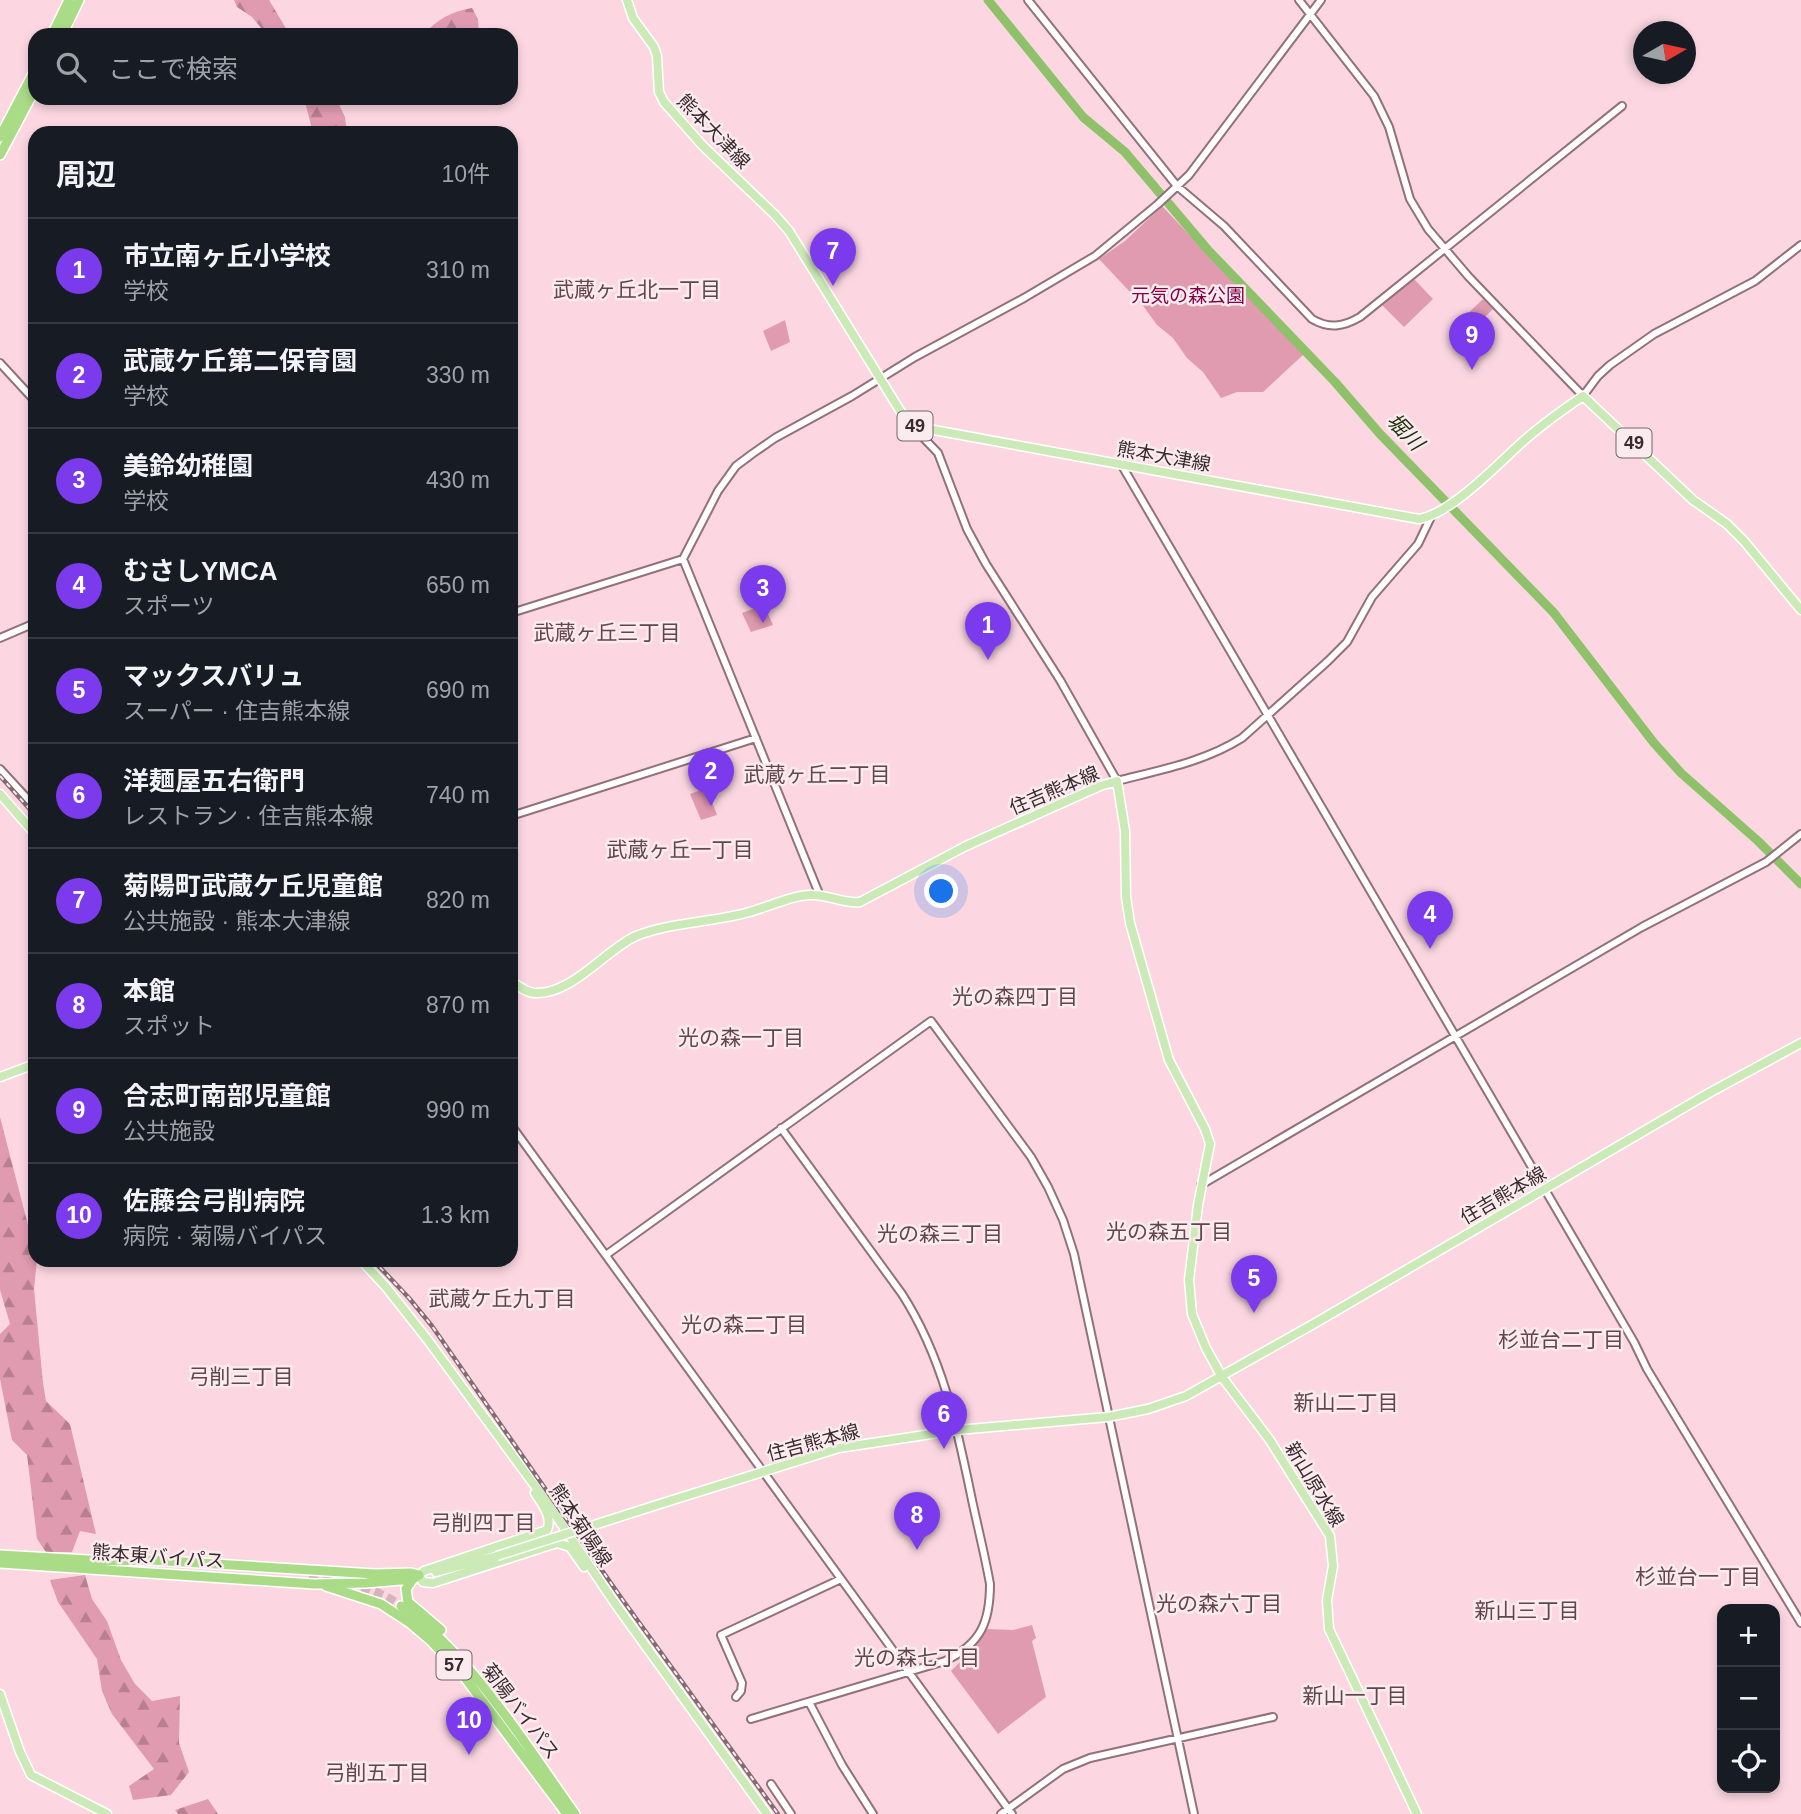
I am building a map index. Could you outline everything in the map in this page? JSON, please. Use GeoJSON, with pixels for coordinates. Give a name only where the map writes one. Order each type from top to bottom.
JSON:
{"type":"FeatureCollection","features":[{"type":"Feature","properties":{"kind":"highway"},"geometry":{"type":"LineString","coordinates":[[55,28],[69,0]]}},
{"type":"Feature","properties":{"kind":"highway"},"geometry":{"type":"LineString","coordinates":[[65,28],[79,0]]}},
{"type":"Feature","properties":{"kind":"highway"},"geometry":{"type":"LineString","coordinates":[[0,137],[28,83]]}},
{"type":"Feature","properties":{"kind":"highway"},"geometry":{"type":"LineString","coordinates":[[0,155],[28,102]]}},
{"type":"Feature","properties":{"kind":"highway","name":"熊本東バイパス"},"geometry":{"type":"LineString","coordinates":[[0,1555],[99,1565]]}},
{"type":"Feature","properties":{"kind":"highway"},"geometry":{"type":"LineString","coordinates":[[99,1565],[151,1560],[355,1583],[416,1577]]}},
{"type":"Feature","properties":{"kind":"highway","name":"熊本東バイパス"},"geometry":{"type":"LineString","coordinates":[[0,1563],[99,1565]]}},
{"type":"Feature","properties":{"kind":"highway"},"geometry":{"type":"LineString","coordinates":[[311,1578],[411,1573],[416,1577]]}},
{"type":"Feature","properties":{"kind":"highway"},"geometry":{"type":"LineString","coordinates":[[355,1583],[359,1576],[364,1574]]}},
{"type":"Feature","properties":{"kind":"highway"},"geometry":{"type":"LineString","coordinates":[[416,1577],[407,1589],[408,1602],[435,1624],[465,1655],[502,1706],[527,1747]]}},
{"type":"Feature","properties":{"kind":"highway","name":"菊陽バイパス"},"geometry":{"type":"LineString","coordinates":[[311,1578],[381,1604],[410,1623],[444,1654],[463,1675],[567,1814]]}},
{"type":"Feature","properties":{"kind":"highway"},"geometry":{"type":"LineString","coordinates":[[355,1583],[364,1597]]}},
{"type":"Feature","properties":{"kind":"highway","name":"菊陽バイパス"},"geometry":{"type":"LineString","coordinates":[[401,1606],[452,1649],[575,1814]]}},
{"type":"Feature","properties":{"kind":"main road","name":"熊本大津線"},"geometry":{"type":"LineString","coordinates":[[627,0],[633,18],[654,47],[659,92],[664,102],[703,146],[789,231],[912,426],[1419,519],[1431,517]]}},
{"type":"Feature","properties":{"kind":"main road"},"geometry":{"type":"LineString","coordinates":[[1431,517],[1583,396]]}},
{"type":"Feature","properties":{"kind":"main road","name":"49"},"geometry":{"type":"LineString","coordinates":[[1583,396],[1693,500],[1727,524],[1801,610]]}},
{"type":"Feature","properties":{"kind":"main road","name":"住吉熊本線"},"geometry":{"type":"LineString","coordinates":[[518,985],[534,993],[566,984],[585,974],[616,948],[639,935],[745,914],[804,896],[820,896],[850,904],[860,902],[980,840],[1100,786],[1117,781],[1125,831],[1126,897],[1130,923],[1168,1060],[1208,1137],[1209,1155],[1201,1185],[1189,1280],[1189,1302],[1206,1348],[1222,1377]]}},
{"type":"Feature","properties":{"kind":"main road"},"geometry":{"type":"LineString","coordinates":[[0,794],[28,826]]}},
{"type":"Feature","properties":{"kind":"main road","name":"住吉熊本線"},"geometry":{"type":"LineString","coordinates":[[416,1577],[497,1556],[839,1448],[958,1430],[1108,1417],[1167,1403],[1222,1377],[1745,1072],[1801,1043]]}},
{"type":"Feature","properties":{"kind":"main road"},"geometry":{"type":"LineString","coordinates":[[0,1077],[28,1067]]}},
{"type":"Feature","properties":{"kind":"main road","name":"熊本菊陽線"},"geometry":{"type":"LineString","coordinates":[[367,1267],[427,1339],[546,1500],[616,1605],[767,1814]]}},
{"type":"Feature","properties":{"kind":"main road","name":"新山原水線"},"geometry":{"type":"LineString","coordinates":[[1222,1377],[1269,1439],[1330,1536],[1332,1566],[1327,1600],[1329,1629],[1417,1814]]}},
{"type":"Feature","properties":{"kind":"main road"},"geometry":{"type":"LineString","coordinates":[[519,1466],[548,1515],[550,1524],[547,1531],[424,1571],[416,1577],[423,1582],[433,1583],[545,1546],[563,1544],[570,1547],[616,1605]]}},
{"type":"Feature","properties":{"kind":"main road"},"geometry":{"type":"LineString","coordinates":[[0,1694],[31,1775],[107,1814]]}},
{"type":"Feature","properties":{"kind":"street"},"geometry":{"type":"LineString","coordinates":[[1028,0],[1177,186],[1224,226],[1312,319],[1327,326],[1345,325],[1360,317],[1622,106]]}},
{"type":"Feature","properties":{"kind":"street"},"geometry":{"type":"LineString","coordinates":[[1299,0],[1374,96],[1389,127],[1410,199],[1445,250],[1583,396],[1604,370],[1654,334],[1755,281],[1801,245]]}},
{"type":"Feature","properties":{"kind":"street"},"geometry":{"type":"LineString","coordinates":[[518,611],[683,559],[718,491],[736,466],[775,438],[1095,256],[1177,186],[1321,0]]}},
{"type":"Feature","properties":{"kind":"street"},"geometry":{"type":"LineString","coordinates":[[0,363],[28,393]]}},
{"type":"Feature","properties":{"kind":"street"},"geometry":{"type":"LineString","coordinates":[[912,426],[938,453],[967,529],[999,588],[1060,680],[1117,781],[1214,753],[1242,738],[1347,642],[1373,597],[1418,544],[1431,517]]}},
{"type":"Feature","properties":{"kind":"street"},"geometry":{"type":"LineString","coordinates":[[1121,464],[1545,1188],[1647,1369],[1801,1623]]}},
{"type":"Feature","properties":{"kind":"street"},"geometry":{"type":"LineString","coordinates":[[683,559],[820,896]]}},
{"type":"Feature","properties":{"kind":"street"},"geometry":{"type":"LineString","coordinates":[[0,638],[28,627]]}},
{"type":"Feature","properties":{"kind":"street"},"geometry":{"type":"LineString","coordinates":[[518,814],[756,738]]}},
{"type":"Feature","properties":{"kind":"street"},"geometry":{"type":"LineString","coordinates":[[0,769],[28,799]]}},
{"type":"Feature","properties":{"kind":"street"},"geometry":{"type":"LineString","coordinates":[[1201,1185],[1642,927],[1772,858],[1801,834]]}},
{"type":"Feature","properties":{"kind":"street"},"geometry":{"type":"LineString","coordinates":[[606,1255],[931,1021],[1031,1157],[1058,1209],[1074,1254],[1194,1814]]}},
{"type":"Feature","properties":{"kind":"street"},"geometry":{"type":"LineString","coordinates":[[751,1719],[945,1661],[961,1653],[973,1642],[986,1624],[990,1604],[990,1584],[958,1430],[933,1351],[916,1316],[781,1129]]}},
{"type":"Feature","properties":{"kind":"street"},"geometry":{"type":"LineString","coordinates":[[518,1135],[1010,1811]]}},
{"type":"Feature","properties":{"kind":"street"},"geometry":{"type":"LineString","coordinates":[[736,1697],[741,1691],[742,1683],[721,1635],[841,1579]]}},
{"type":"Feature","properties":{"kind":"street"},"geometry":{"type":"LineString","coordinates":[[809,1702],[842,1765],[873,1814]]}},
{"type":"Feature","properties":{"kind":"street"},"geometry":{"type":"LineString","coordinates":[[1001,1814],[1010,1811],[1045,1781],[1077,1762],[1273,1717]]}},
{"type":"Feature","properties":{"kind":"street"},"geometry":{"type":"LineString","coordinates":[[771,1784],[791,1814]]}},
{"type":"Feature","properties":{"kind":"green space"},"geometry":{"type":"Polygon","coordinates":[[[234,0],[269,0],[286,28],[261,28],[252,17],[237,7],[234,0]]]}},
{"type":"Feature","properties":{"kind":"green space"},"geometry":{"type":"Polygon","coordinates":[[[472,8],[478,19],[479,28],[430,28],[445,17],[472,8]]]}},
{"type":"Feature","properties":{"kind":"green space"},"geometry":{"type":"Polygon","coordinates":[[[306,105],[339,105],[346,126],[311,126],[306,105]]]}},
{"type":"Feature","properties":{"kind":"green space","name":"元気の森公園"},"geometry":{"type":"Polygon","coordinates":[[[1162,206],[1304,354],[1263,392],[1237,392],[1221,398],[1203,372],[1187,358],[1173,338],[1157,325],[1144,307],[1099,259],[1125,241],[1162,206]]]}},
{"type":"Feature","properties":{"kind":"green space"},"geometry":{"type":"Polygon","coordinates":[[[1414,279],[1433,299],[1404,327],[1382,305],[1414,279]]]}},
{"type":"Feature","properties":{"kind":"green space"},"geometry":{"type":"Polygon","coordinates":[[[1483,299],[1493,309],[1471,331],[1461,320],[1483,299]]]}},
{"type":"Feature","properties":{"kind":"green space"},"geometry":{"type":"Polygon","coordinates":[[[785,320],[790,342],[771,351],[763,331],[785,320]]]}},
{"type":"Feature","properties":{"kind":"green space"},"geometry":{"type":"Polygon","coordinates":[[[764,605],[773,625],[751,632],[742,613],[764,605]]]}},
{"type":"Feature","properties":{"kind":"green space"},"geometry":{"type":"Polygon","coordinates":[[[707,788],[717,815],[701,820],[690,794],[707,788]]]}},
{"type":"Feature","properties":{"kind":"green space"},"geometry":{"type":"Polygon","coordinates":[[[0,1117],[28,1225],[28,1267],[36,1267],[34,1289],[46,1401],[70,1424],[96,1534],[80,1531],[72,1552],[46,1552],[37,1539],[27,1455],[12,1440],[0,1379],[0,1334],[10,1324],[0,1290],[0,1117]]]}},
{"type":"Feature","properties":{"kind":"green space"},"geometry":{"type":"Polygon","coordinates":[[[85,1575],[92,1599],[107,1621],[121,1660],[135,1684],[152,1701],[180,1696],[179,1743],[189,1772],[171,1795],[133,1800],[129,1786],[154,1769],[112,1714],[102,1691],[97,1659],[58,1602],[50,1580],[85,1575]]]}},
{"type":"Feature","properties":{"kind":"green space"},"geometry":{"type":"Polygon","coordinates":[[[1032,1625],[1036,1638],[1032,1641],[1046,1697],[998,1734],[951,1671],[974,1648],[986,1629],[1013,1630],[1032,1625]]]}},
{"type":"Feature","properties":{"kind":"green space"},"geometry":{"type":"Polygon","coordinates":[[[208,1799],[218,1814],[178,1814],[175,1810],[208,1799]]]}},
{"type":"Feature","properties":{"kind":"waterway","name":"堀川"},"geometry":{"type":"LineString","coordinates":[[988,0],[1083,117],[1125,152],[1208,250],[1335,382],[1380,434],[1554,613],[1654,743],[1681,773],[1758,841],[1801,884]]}},
{"type":"Feature","properties":{"kind":"tunnel"},"geometry":{"type":"LineString","coordinates":[[309,1576],[357,1585],[401,1606]]}},
{"type":"Feature","properties":{"kind":"railway"},"geometry":{"type":"LineString","coordinates":[[0,776],[28,807]]}},
{"type":"Feature","properties":{"kind":"railway"},"geometry":{"type":"LineString","coordinates":[[380,1267],[432,1326],[622,1599],[778,1814]]}},
{"type":"Feature","properties":{"kind":"place","name":"菊陽町武蔵ケ丘児童館"},"geometry":{"type":"Point","coordinates":[833,286]}},
{"type":"Feature","properties":{"kind":"place","name":"合志町南部児童館"},"geometry":{"type":"Point","coordinates":[1472,370]}},
{"type":"Feature","properties":{"kind":"place","name":"美鈴幼稚園"},"geometry":{"type":"Point","coordinates":[763,623]}},
{"type":"Feature","properties":{"kind":"place","name":"市立南ヶ丘小学校"},"geometry":{"type":"Point","coordinates":[988,660]}},
{"type":"Feature","properties":{"kind":"place","name":"武蔵ケ丘第二保育園"},"geometry":{"type":"Point","coordinates":[711,806]}},
{"type":"Feature","properties":{"kind":"place","name":"むさしYMCA"},"geometry":{"type":"Point","coordinates":[1430,949]}},
{"type":"Feature","properties":{"kind":"place","name":"マックスバリュ"},"geometry":{"type":"Point","coordinates":[1254,1313]}},
{"type":"Feature","properties":{"kind":"place","name":"洋麺屋五右衛門"},"geometry":{"type":"Point","coordinates":[944,1449]}},
{"type":"Feature","properties":{"kind":"place","name":"本館"},"geometry":{"type":"Point","coordinates":[917,1550]}},
{"type":"Feature","properties":{"kind":"place","name":"佐藤会弓削病院"},"geometry":{"type":"Point","coordinates":[469,1755]}},
{"type":"Feature","properties":{"kind":"district","name":"武蔵ヶ丘北一丁目"},"geometry":{"type":"Point","coordinates":[637,290]}},
{"type":"Feature","properties":{"kind":"district","name":"武蔵ヶ丘三丁目"},"geometry":{"type":"Point","coordinates":[607,633]}},
{"type":"Feature","properties":{"kind":"district","name":"武蔵ヶ丘二丁目"},"geometry":{"type":"Point","coordinates":[817,775]}},
{"type":"Feature","properties":{"kind":"district","name":"武蔵ヶ丘一丁目"},"geometry":{"type":"Point","coordinates":[680,850]}},
{"type":"Feature","properties":{"kind":"district","name":"光の森四丁目"},"geometry":{"type":"Point","coordinates":[1015,997]}},
{"type":"Feature","properties":{"kind":"district","name":"光の森一丁目"},"geometry":{"type":"Point","coordinates":[741,1038]}},
{"type":"Feature","properties":{"kind":"district","name":"光の森五丁目"},"geometry":{"type":"Point","coordinates":[1169,1232]}},
{"type":"Feature","properties":{"kind":"district","name":"光の森三丁目"},"geometry":{"type":"Point","coordinates":[940,1234]}},
{"type":"Feature","properties":{"kind":"district","name":"武蔵ケ丘九丁目"},"geometry":{"type":"Point","coordinates":[502,1299]}},
{"type":"Feature","properties":{"kind":"district","name":"光の森二丁目"},"geometry":{"type":"Point","coordinates":[744,1325]}},
{"type":"Feature","properties":{"kind":"district","name":"杉並台二丁目"},"geometry":{"type":"Point","coordinates":[1561,1340]}},
{"type":"Feature","properties":{"kind":"district","name":"弓削三丁目"},"geometry":{"type":"Point","coordinates":[241,1377]}},
{"type":"Feature","properties":{"kind":"district","name":"新山二丁目"},"geometry":{"type":"Point","coordinates":[1346,1403]}},
{"type":"Feature","properties":{"kind":"district","name":"弓削四丁目"},"geometry":{"type":"Point","coordinates":[483,1523]}},
{"type":"Feature","properties":{"kind":"district","name":"杉並台一丁目"},"geometry":{"type":"Point","coordinates":[1698,1577]}},
{"type":"Feature","properties":{"kind":"district","name":"光の森六丁目"},"geometry":{"type":"Point","coordinates":[1219,1604]}},
{"type":"Feature","properties":{"kind":"district","name":"新山三丁目"},"geometry":{"type":"Point","coordinates":[1527,1611]}},
{"type":"Feature","properties":{"kind":"district","name":"光の森七丁目"},"geometry":{"type":"Point","coordinates":[917,1658]}},
{"type":"Feature","properties":{"kind":"district","name":"新山一丁目"},"geometry":{"type":"Point","coordinates":[1355,1696]}},
{"type":"Feature","properties":{"kind":"district","name":"弓削五丁目"},"geometry":{"type":"Point","coordinates":[377,1773]}}]}
